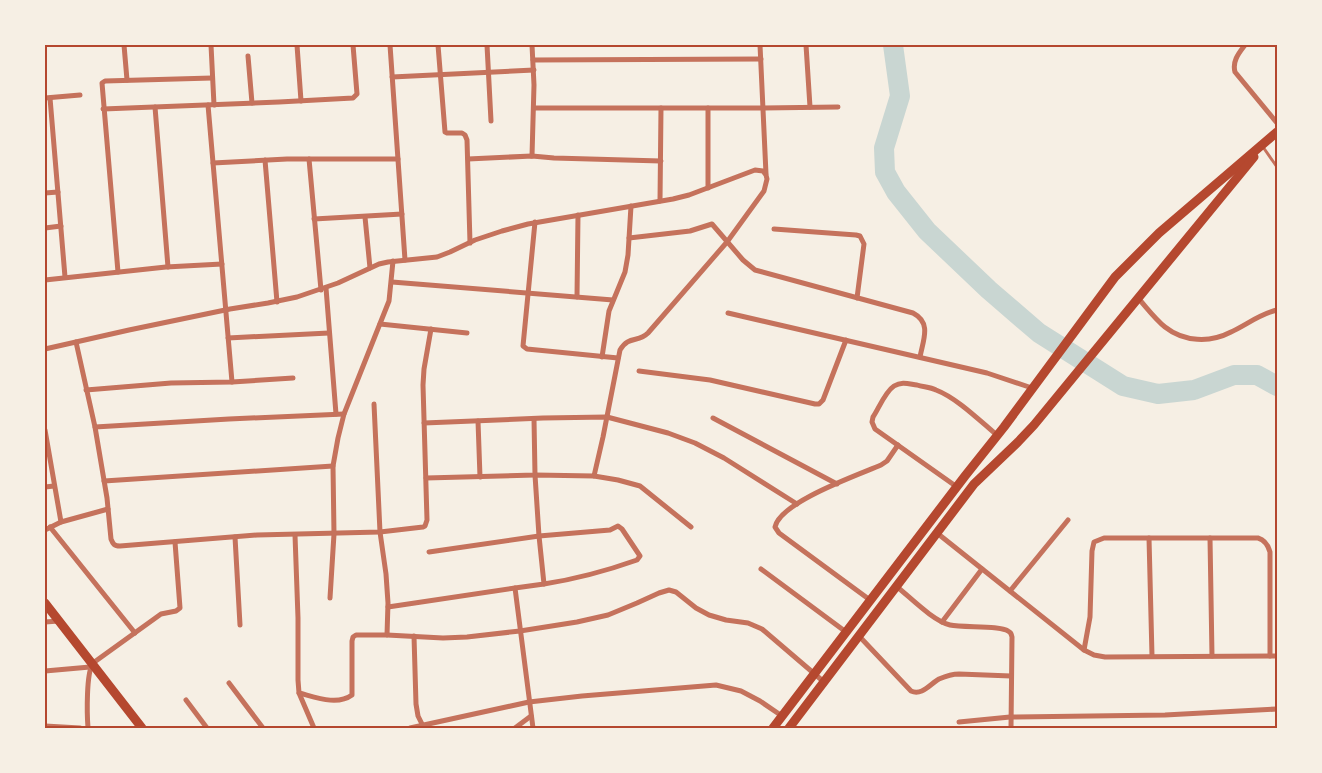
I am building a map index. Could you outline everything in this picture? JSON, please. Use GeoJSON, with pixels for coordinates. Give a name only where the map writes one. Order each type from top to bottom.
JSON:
{"type":"FeatureCollection","features":[{"type":"Feature","properties":{"kind":"main road"},"geometry":{"type":"LineString","coordinates":[[773,728],[956,487],[998,436],[1115,277],[1159,233],[1277,132]]}},
{"type":"Feature","properties":{"kind":"main road"},"geometry":{"type":"LineString","coordinates":[[789,728],[974,484],[1018,442],[1050,405],[1266,142]]}},
{"type":"Feature","properties":{"kind":"main road"},"geometry":{"type":"LineString","coordinates":[[45,602],[91,665],[142,728]]}},
{"type":"Feature","properties":{"kind":"street"},"geometry":{"type":"LineString","coordinates":[[124,45],[127,80]]}},
{"type":"Feature","properties":{"kind":"street"},"geometry":{"type":"LineString","coordinates":[[211,45],[213,163],[232,382]]}},
{"type":"Feature","properties":{"kind":"street"},"geometry":{"type":"LineString","coordinates":[[297,45],[301,101]]}},
{"type":"Feature","properties":{"kind":"street"},"geometry":{"type":"LineString","coordinates":[[103,109],[252,104],[355,96],[357,94],[353,45]]}},
{"type":"Feature","properties":{"kind":"street"},"geometry":{"type":"LineString","coordinates":[[390,45],[406,260]]}},
{"type":"Feature","properties":{"kind":"street"},"geometry":{"type":"LineString","coordinates":[[438,45],[445,132],[462,133],[467,140],[470,242]]}},
{"type":"Feature","properties":{"kind":"street"},"geometry":{"type":"LineString","coordinates":[[487,45],[491,121]]}},
{"type":"Feature","properties":{"kind":"street"},"geometry":{"type":"LineString","coordinates":[[532,45],[534,70],[532,156]]}},
{"type":"Feature","properties":{"kind":"street"},"geometry":{"type":"LineString","coordinates":[[594,476],[618,358],[624,343],[641,338],[648,333],[727,242],[764,191],[768,178],[766,174],[760,45]]}},
{"type":"Feature","properties":{"kind":"street"},"geometry":{"type":"LineString","coordinates":[[806,45],[810,107]]}},
{"type":"Feature","properties":{"kind":"street"},"geometry":{"type":"LineString","coordinates":[[1245,45],[1235,62],[1235,72],[1277,123]]}},
{"type":"Feature","properties":{"kind":"street"},"geometry":{"type":"LineString","coordinates":[[248,56],[252,104]]}},
{"type":"Feature","properties":{"kind":"street"},"geometry":{"type":"LineString","coordinates":[[533,60],[761,59]]}},
{"type":"Feature","properties":{"kind":"street"},"geometry":{"type":"LineString","coordinates":[[392,77],[534,70]]}},
{"type":"Feature","properties":{"kind":"street"},"geometry":{"type":"LineString","coordinates":[[118,272],[102,83],[105,81],[127,80],[212,78]]}},
{"type":"Feature","properties":{"kind":"street"},"geometry":{"type":"LineString","coordinates":[[65,277],[58,192],[47,98],[80,95]]}},
{"type":"Feature","properties":{"kind":"street"},"geometry":{"type":"LineString","coordinates":[[155,107],[168,267]]}},
{"type":"Feature","properties":{"kind":"street"},"geometry":{"type":"LineString","coordinates":[[534,108],[838,107]]}},
{"type":"Feature","properties":{"kind":"street"},"geometry":{"type":"LineString","coordinates":[[660,201],[661,108]]}},
{"type":"Feature","properties":{"kind":"street"},"geometry":{"type":"LineString","coordinates":[[708,108],[708,188]]}},
{"type":"Feature","properties":{"kind":"street"},"geometry":{"type":"LineString","coordinates":[[468,160],[532,156],[661,161]]}},
{"type":"Feature","properties":{"kind":"street"},"geometry":{"type":"LineString","coordinates":[[213,163],[309,159],[398,159]]}},
{"type":"Feature","properties":{"kind":"street"},"geometry":{"type":"LineString","coordinates":[[309,159],[314,219],[329,333],[336,414]]}},
{"type":"Feature","properties":{"kind":"street"},"geometry":{"type":"LineString","coordinates":[[265,160],[277,302]]}},
{"type":"Feature","properties":{"kind":"street"},"geometry":{"type":"LineString","coordinates":[[45,349],[226,310],[277,302],[323,289],[380,264],[436,257],[502,230],[535,222],[689,195],[754,170],[763,171],[766,174]]}},
{"type":"Feature","properties":{"kind":"street"},"geometry":{"type":"LineString","coordinates":[[45,193],[58,192]]}},
{"type":"Feature","properties":{"kind":"street"},"geometry":{"type":"LineString","coordinates":[[602,357],[610,311],[625,272],[631,206]]}},
{"type":"Feature","properties":{"kind":"street"},"geometry":{"type":"LineString","coordinates":[[314,219],[402,214]]}},
{"type":"Feature","properties":{"kind":"street"},"geometry":{"type":"LineString","coordinates":[[577,297],[578,215]]}},
{"type":"Feature","properties":{"kind":"street"},"geometry":{"type":"LineString","coordinates":[[365,216],[370,268]]}},
{"type":"Feature","properties":{"kind":"street"},"geometry":{"type":"LineString","coordinates":[[535,222],[524,348],[618,358]]}},
{"type":"Feature","properties":{"kind":"street"},"geometry":{"type":"LineString","coordinates":[[629,238],[690,231],[712,224],[743,260],[755,270],[919,316],[924,323],[925,330],[920,357]]}},
{"type":"Feature","properties":{"kind":"street"},"geometry":{"type":"LineString","coordinates":[[45,228],[61,226]]}},
{"type":"Feature","properties":{"kind":"street"},"geometry":{"type":"LineString","coordinates":[[774,229],[860,236],[864,244],[858,298]]}},
{"type":"Feature","properties":{"kind":"street"},"geometry":{"type":"LineString","coordinates":[[330,598],[334,534],[333,466],[338,438],[344,414],[389,301],[393,261]]}},
{"type":"Feature","properties":{"kind":"street"},"geometry":{"type":"LineString","coordinates":[[45,280],[168,267],[222,264]]}},
{"type":"Feature","properties":{"kind":"street"},"geometry":{"type":"LineString","coordinates":[[392,282],[613,300]]}},
{"type":"Feature","properties":{"kind":"street"},"geometry":{"type":"LineString","coordinates":[[1136,301],[1174,334],[1185,338],[1202,340],[1214,339],[1230,333],[1277,310]]}},
{"type":"Feature","properties":{"kind":"street"},"geometry":{"type":"LineString","coordinates":[[728,313],[1034,385]]}},
{"type":"Feature","properties":{"kind":"street"},"geometry":{"type":"LineString","coordinates":[[380,324],[467,333]]}},
{"type":"Feature","properties":{"kind":"street"},"geometry":{"type":"LineString","coordinates":[[76,342],[95,427],[111,539],[115,546],[257,535],[380,532],[426,526],[423,385],[431,329]]}},
{"type":"Feature","properties":{"kind":"street"},"geometry":{"type":"LineString","coordinates":[[228,338],[329,333]]}},
{"type":"Feature","properties":{"kind":"street"},"geometry":{"type":"LineString","coordinates":[[639,370],[710,380],[819,404],[823,400],[846,340]]}},
{"type":"Feature","properties":{"kind":"street"},"geometry":{"type":"LineString","coordinates":[[86,390],[293,378]]}},
{"type":"Feature","properties":{"kind":"street"},"geometry":{"type":"LineString","coordinates":[[956,487],[875,429],[872,422],[873,417],[893,386],[907,383],[936,390],[965,409],[998,436]]}},
{"type":"Feature","properties":{"kind":"street"},"geometry":{"type":"LineString","coordinates":[[374,404],[380,532],[386,574],[388,607],[387,635]]}},
{"type":"Feature","properties":{"kind":"street"},"geometry":{"type":"LineString","coordinates":[[95,427],[344,414]]}},
{"type":"Feature","properties":{"kind":"street"},"geometry":{"type":"LineString","coordinates":[[424,424],[607,417],[668,433],[695,443],[724,458],[797,504]]}},
{"type":"Feature","properties":{"kind":"street"},"geometry":{"type":"LineString","coordinates":[[713,418],[837,484]]}},
{"type":"Feature","properties":{"kind":"street"},"geometry":{"type":"LineString","coordinates":[[534,419],[535,475],[544,584]]}},
{"type":"Feature","properties":{"kind":"street"},"geometry":{"type":"LineString","coordinates":[[478,421],[480,476]]}},
{"type":"Feature","properties":{"kind":"street"},"geometry":{"type":"LineString","coordinates":[[45,430],[61,522]]}},
{"type":"Feature","properties":{"kind":"street"},"geometry":{"type":"LineString","coordinates":[[870,600],[777,531],[775,527],[776,523],[797,504],[808,497],[880,465],[887,460],[898,446]]}},
{"type":"Feature","properties":{"kind":"street"},"geometry":{"type":"LineString","coordinates":[[104,481],[333,466]]}},
{"type":"Feature","properties":{"kind":"street"},"geometry":{"type":"LineString","coordinates":[[426,478],[535,475],[594,476],[618,480],[640,486],[691,527]]}},
{"type":"Feature","properties":{"kind":"street"},"geometry":{"type":"LineString","coordinates":[[45,488],[54,486]]}},
{"type":"Feature","properties":{"kind":"street"},"geometry":{"type":"LineString","coordinates":[[108,510],[61,522],[48,528],[135,633]]}},
{"type":"Feature","properties":{"kind":"street"},"geometry":{"type":"LineString","coordinates":[[1010,591],[1068,520]]}},
{"type":"Feature","properties":{"kind":"street"},"geometry":{"type":"LineString","coordinates":[[388,607],[573,580],[637,560],[640,556],[618,526],[610,530],[596,532],[539,536],[429,552]]}},
{"type":"Feature","properties":{"kind":"street"},"geometry":{"type":"LineString","coordinates":[[937,533],[1084,650],[1094,655],[1105,657],[1277,656]]}},
{"type":"Feature","properties":{"kind":"street"},"geometry":{"type":"LineString","coordinates":[[294,535],[299,693],[314,728]]}},
{"type":"Feature","properties":{"kind":"street"},"geometry":{"type":"LineString","coordinates":[[235,538],[240,625]]}},
{"type":"Feature","properties":{"kind":"street"},"geometry":{"type":"LineString","coordinates":[[1084,650],[1090,617],[1092,551],[1094,542],[1104,538],[1258,538],[1263,539],[1269,547],[1270,656]]}},
{"type":"Feature","properties":{"kind":"street"},"geometry":{"type":"LineString","coordinates":[[1149,538],[1152,656]]}},
{"type":"Feature","properties":{"kind":"street"},"geometry":{"type":"LineString","coordinates":[[1210,538],[1212,656]]}},
{"type":"Feature","properties":{"kind":"street"},"geometry":{"type":"LineString","coordinates":[[45,672],[91,665],[161,614],[176,611],[180,608],[175,542]]}},
{"type":"Feature","properties":{"kind":"street"},"geometry":{"type":"LineString","coordinates":[[761,569],[846,632]]}},
{"type":"Feature","properties":{"kind":"street"},"geometry":{"type":"LineString","coordinates":[[942,622],[982,569]]}},
{"type":"Feature","properties":{"kind":"street"},"geometry":{"type":"LineString","coordinates":[[896,586],[936,619],[948,625],[1007,630],[1010,633],[1012,637],[1011,728]]}},
{"type":"Feature","properties":{"kind":"street"},"geometry":{"type":"LineString","coordinates":[[515,588],[533,728]]}},
{"type":"Feature","properties":{"kind":"street"},"geometry":{"type":"LineString","coordinates":[[299,693],[324,700],[349,697],[352,692],[353,637],[359,634],[459,638],[520,631],[608,615],[669,590],[676,592],[696,608],[709,615],[748,623],[762,629],[824,682]]}},
{"type":"Feature","properties":{"kind":"street"},"geometry":{"type":"LineString","coordinates":[[45,622],[60,621]]}},
{"type":"Feature","properties":{"kind":"street"},"geometry":{"type":"LineString","coordinates":[[414,636],[416,704],[418,716],[423,726]]}},
{"type":"Feature","properties":{"kind":"street"},"geometry":{"type":"LineString","coordinates":[[859,636],[915,693],[920,692],[950,674],[1011,676]]}},
{"type":"Feature","properties":{"kind":"street"},"geometry":{"type":"LineString","coordinates":[[88,728],[91,665]]}},
{"type":"Feature","properties":{"kind":"street"},"geometry":{"type":"LineString","coordinates":[[229,683],[263,728]]}},
{"type":"Feature","properties":{"kind":"street"},"geometry":{"type":"LineString","coordinates":[[410,728],[530,702],[716,685],[741,691],[782,716]]}},
{"type":"Feature","properties":{"kind":"street"},"geometry":{"type":"LineString","coordinates":[[186,700],[207,728]]}},
{"type":"Feature","properties":{"kind":"street"},"geometry":{"type":"LineString","coordinates":[[959,722],[1010,717],[1165,715],[1277,709]]}},
{"type":"Feature","properties":{"kind":"street"},"geometry":{"type":"LineString","coordinates":[[516,728],[531,716]]}},
{"type":"Feature","properties":{"kind":"street"},"geometry":{"type":"LineString","coordinates":[[45,726],[80,728]]}},
{"type":"Feature","properties":{"kind":"lane"},"geometry":{"type":"LineString","coordinates":[[1266,142],[1277,166]]}},
{"type":"Feature","properties":{"kind":"waterway"},"geometry":{"type":"LineString","coordinates":[[893,45],[900,96],[884,148],[885,172],[896,192],[927,231],[989,290],[1039,333],[1123,386],[1158,394],[1194,390],[1234,375],[1257,375],[1277,386]]}}]}
